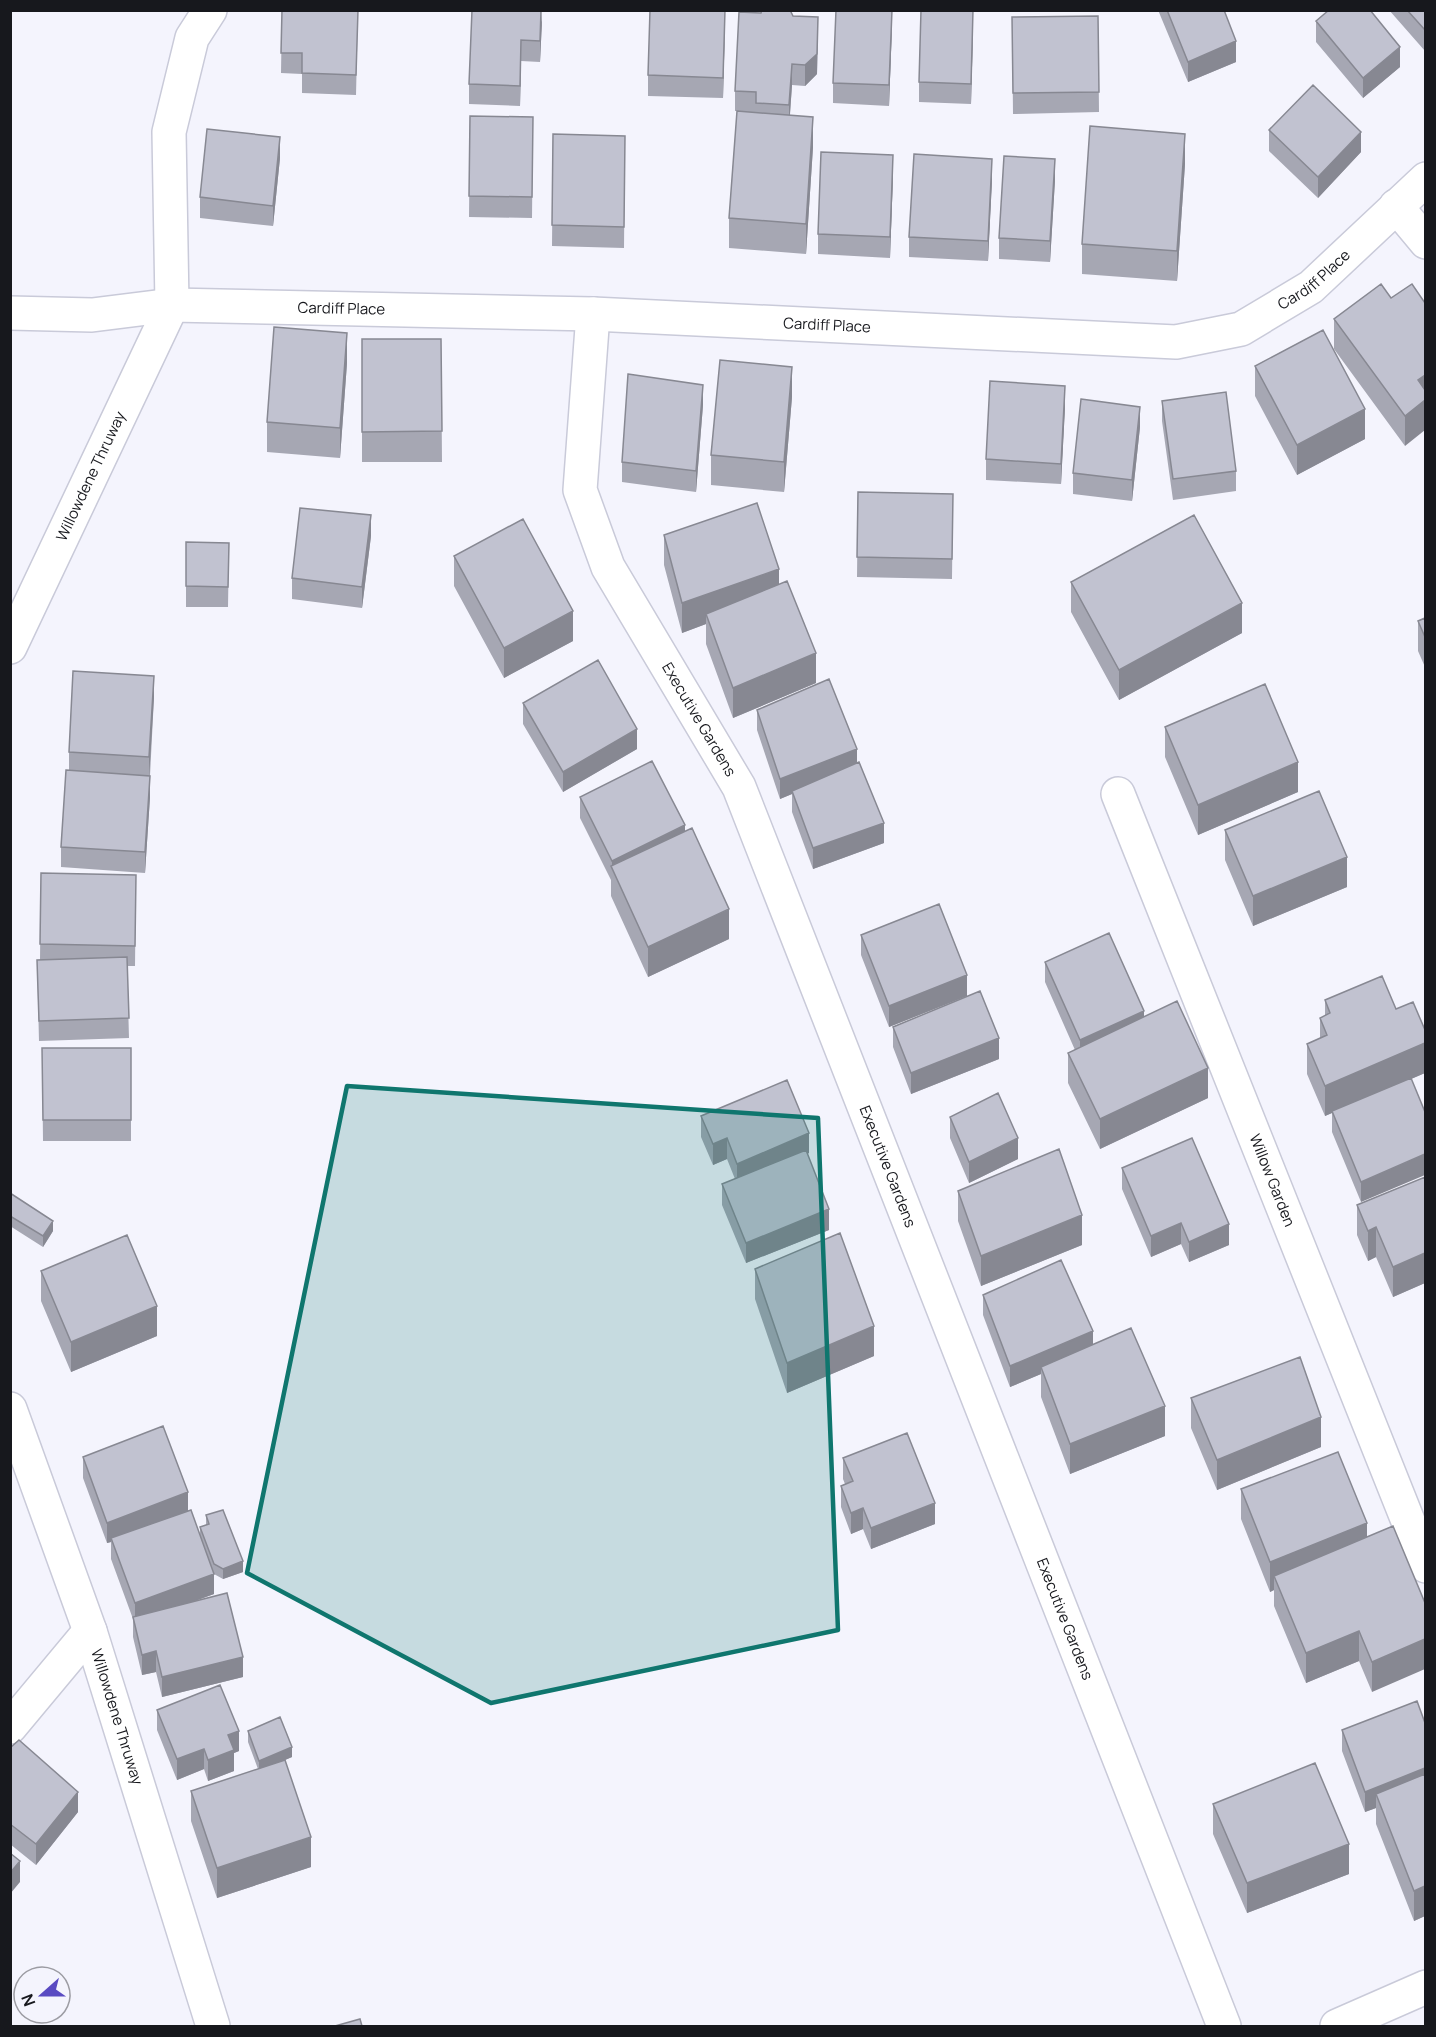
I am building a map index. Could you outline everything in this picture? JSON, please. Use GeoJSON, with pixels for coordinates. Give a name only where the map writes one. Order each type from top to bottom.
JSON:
{"type":"FeatureCollection","features":[{"type":"Feature","properties":{"kind":"street","name":"Willowdene Thruway"},"geometry":{"type":"LineString","coordinates":[[10,647],[172,305],[169,132],[192,38],[210,10]]}},
{"type":"Feature","properties":{"kind":"street","name":"Cardiff Place"},"geometry":{"type":"LineString","coordinates":[[172,305],[593,314],[1176,342],[1240,329],[1311,287],[1425,179]]}},
{"type":"Feature","properties":{"kind":"street"},"geometry":{"type":"LineString","coordinates":[[1396,206],[1425,242]]}},
{"type":"Feature","properties":{"kind":"street"},"geometry":{"type":"LineString","coordinates":[[10,313],[92,315],[172,305]]}},
{"type":"Feature","properties":{"kind":"street","name":"Executive Gardens"},"geometry":{"type":"LineString","coordinates":[[593,314],[580,490],[608,567],[739,787],[1224,2026]]}},
{"type":"Feature","properties":{"kind":"street","name":"Willow Garden"},"geometry":{"type":"LineString","coordinates":[[1118,794],[1425,1566]]}},
{"type":"Feature","properties":{"kind":"street","name":"Willowdene Thruway"},"geometry":{"type":"LineString","coordinates":[[10,1409],[90,1631],[213,2026]]}},
{"type":"Feature","properties":{"kind":"street"},"geometry":{"type":"LineString","coordinates":[[10,1727],[90,1631]]}},
{"type":"Feature","properties":{"kind":"street"},"geometry":{"type":"LineString","coordinates":[[1336,2026],[1425,1987]]}},
{"type":"Feature","properties":{"kind":"highlighted area"},"geometry":{"type":"Polygon","coordinates":[[[347,1086],[818,1118],[838,1630],[491,1703],[247,1573],[347,1086]]]}},
{"type":"Feature","properties":{"kind":"building"},"geometry":{"type":"Polygon","coordinates":[[[282,10],[358,10],[356,75],[302,73],[302,53],[281,53],[282,10]]]}},
{"type":"Feature","properties":{"kind":"building"},"geometry":{"type":"Polygon","coordinates":[[[472,10],[541,10],[540,41],[521,40],[520,86],[469,84],[472,10]]]}},
{"type":"Feature","properties":{"kind":"building"},"geometry":{"type":"Polygon","coordinates":[[[650,10],[725,10],[723,78],[648,75],[650,10]]]}},
{"type":"Feature","properties":{"kind":"building"},"geometry":{"type":"Polygon","coordinates":[[[762,10],[790,10],[793,16],[818,17],[817,54],[805,65],[792,64],[789,105],[756,103],[756,92],[735,91],[739,12],[761,13],[762,10]]]}},
{"type":"Feature","properties":{"kind":"building"},"geometry":{"type":"Polygon","coordinates":[[[836,10],[892,10],[889,85],[833,83],[836,10]]]}},
{"type":"Feature","properties":{"kind":"building"},"geometry":{"type":"Polygon","coordinates":[[[921,10],[973,10],[971,84],[919,82],[921,10]]]}},
{"type":"Feature","properties":{"kind":"building"},"geometry":{"type":"Polygon","coordinates":[[[1167,10],[1224,10],[1236,41],[1188,62],[1167,10]]]}},
{"type":"Feature","properties":{"kind":"building"},"geometry":{"type":"Polygon","coordinates":[[[1329,10],[1370,10],[1400,47],[1363,78],[1316,21],[1329,10]]]}},
{"type":"Feature","properties":{"kind":"building"},"geometry":{"type":"Polygon","coordinates":[[[1407,10],[1425,10],[1425,30],[1407,10]]]}},
{"type":"Feature","properties":{"kind":"building"},"geometry":{"type":"Polygon","coordinates":[[[1098,16],[1099,92],[1013,93],[1012,17],[1098,16]]]}},
{"type":"Feature","properties":{"kind":"building"},"geometry":{"type":"Polygon","coordinates":[[[1313,85],[1361,132],[1318,177],[1269,130],[1313,85]]]}},
{"type":"Feature","properties":{"kind":"building"},"geometry":{"type":"Polygon","coordinates":[[[737,111],[813,117],[806,224],[729,218],[737,111]]]}},
{"type":"Feature","properties":{"kind":"building"},"geometry":{"type":"Polygon","coordinates":[[[470,116],[533,117],[532,197],[469,196],[470,116]]]}},
{"type":"Feature","properties":{"kind":"building"},"geometry":{"type":"Polygon","coordinates":[[[1090,126],[1185,134],[1177,251],[1082,244],[1090,126]]]}},
{"type":"Feature","properties":{"kind":"building"},"geometry":{"type":"Polygon","coordinates":[[[207,129],[280,137],[273,206],[200,197],[207,129]]]}},
{"type":"Feature","properties":{"kind":"building"},"geometry":{"type":"Polygon","coordinates":[[[553,134],[625,136],[624,227],[552,225],[553,134]]]}},
{"type":"Feature","properties":{"kind":"building"},"geometry":{"type":"Polygon","coordinates":[[[821,152],[893,155],[890,237],[818,234],[821,152]]]}},
{"type":"Feature","properties":{"kind":"building"},"geometry":{"type":"Polygon","coordinates":[[[914,154],[992,159],[988,241],[909,237],[914,154]]]}},
{"type":"Feature","properties":{"kind":"building"},"geometry":{"type":"Polygon","coordinates":[[[1004,156],[1055,159],[1050,241],[999,238],[1004,156]]]}},
{"type":"Feature","properties":{"kind":"building"},"geometry":{"type":"Polygon","coordinates":[[[1381,284],[1391,298],[1412,284],[1425,303],[1425,375],[1418,380],[1425,390],[1425,400],[1405,416],[1334,319],[1381,284]]]}},
{"type":"Feature","properties":{"kind":"building"},"geometry":{"type":"Polygon","coordinates":[[[274,327],[347,333],[340,428],[267,422],[274,327]]]}},
{"type":"Feature","properties":{"kind":"building"},"geometry":{"type":"Polygon","coordinates":[[[1323,330],[1365,409],[1297,445],[1255,366],[1323,330]]]}},
{"type":"Feature","properties":{"kind":"building"},"geometry":{"type":"Polygon","coordinates":[[[362,339],[441,339],[442,431],[362,432],[362,339]]]}},
{"type":"Feature","properties":{"kind":"building"},"geometry":{"type":"Polygon","coordinates":[[[720,360],[792,367],[784,462],[711,455],[720,360]]]}},
{"type":"Feature","properties":{"kind":"building"},"geometry":{"type":"Polygon","coordinates":[[[628,374],[703,385],[696,471],[622,462],[628,374]]]}},
{"type":"Feature","properties":{"kind":"building"},"geometry":{"type":"Polygon","coordinates":[[[990,381],[1065,386],[1061,464],[986,459],[990,381]]]}},
{"type":"Feature","properties":{"kind":"building"},"geometry":{"type":"Polygon","coordinates":[[[1226,392],[1236,471],[1173,479],[1162,401],[1226,392]]]}},
{"type":"Feature","properties":{"kind":"building"},"geometry":{"type":"Polygon","coordinates":[[[1081,399],[1140,407],[1132,480],[1073,473],[1081,399]]]}},
{"type":"Feature","properties":{"kind":"building"},"geometry":{"type":"Polygon","coordinates":[[[858,492],[953,494],[952,559],[857,557],[858,492]]]}},
{"type":"Feature","properties":{"kind":"building"},"geometry":{"type":"Polygon","coordinates":[[[757,503],[779,569],[682,603],[664,535],[757,503]]]}},
{"type":"Feature","properties":{"kind":"building"},"geometry":{"type":"Polygon","coordinates":[[[300,508],[371,515],[362,587],[292,578],[300,508]]]}},
{"type":"Feature","properties":{"kind":"building"},"geometry":{"type":"Polygon","coordinates":[[[1194,515],[1242,603],[1119,670],[1071,582],[1194,515]]]}},
{"type":"Feature","properties":{"kind":"building"},"geometry":{"type":"Polygon","coordinates":[[[523,519],[573,611],[504,648],[454,556],[523,519]]]}},
{"type":"Feature","properties":{"kind":"building"},"geometry":{"type":"Polygon","coordinates":[[[186,542],[229,543],[228,587],[186,586],[186,542]]]}},
{"type":"Feature","properties":{"kind":"building"},"geometry":{"type":"Polygon","coordinates":[[[787,581],[816,653],[733,688],[706,614],[787,581]]]}},
{"type":"Feature","properties":{"kind":"building"},"geometry":{"type":"Polygon","coordinates":[[[1425,618],[1425,637],[1418,621],[1425,618]]]}},
{"type":"Feature","properties":{"kind":"building"},"geometry":{"type":"Polygon","coordinates":[[[598,660],[637,729],[563,772],[523,703],[598,660]]]}},
{"type":"Feature","properties":{"kind":"building"},"geometry":{"type":"Polygon","coordinates":[[[73,671],[154,676],[149,757],[69,752],[73,671]]]}},
{"type":"Feature","properties":{"kind":"building"},"geometry":{"type":"Polygon","coordinates":[[[829,679],[857,749],[780,779],[757,710],[829,679]]]}},
{"type":"Feature","properties":{"kind":"building"},"geometry":{"type":"Polygon","coordinates":[[[1265,684],[1298,762],[1198,805],[1165,727],[1265,684]]]}},
{"type":"Feature","properties":{"kind":"building"},"geometry":{"type":"Polygon","coordinates":[[[652,761],[685,825],[612,861],[580,797],[652,761]]]}},
{"type":"Feature","properties":{"kind":"building"},"geometry":{"type":"Polygon","coordinates":[[[859,762],[884,823],[813,848],[792,791],[859,762]]]}},
{"type":"Feature","properties":{"kind":"building"},"geometry":{"type":"Polygon","coordinates":[[[66,770],[150,776],[145,852],[61,847],[66,770]]]}},
{"type":"Feature","properties":{"kind":"building"},"geometry":{"type":"Polygon","coordinates":[[[1319,791],[1347,857],[1253,896],[1225,830],[1319,791]]]}},
{"type":"Feature","properties":{"kind":"building"},"geometry":{"type":"Polygon","coordinates":[[[692,828],[729,909],[648,947],[611,866],[692,828]]]}},
{"type":"Feature","properties":{"kind":"building"},"geometry":{"type":"Polygon","coordinates":[[[41,873],[136,875],[135,946],[40,944],[41,873]]]}},
{"type":"Feature","properties":{"kind":"building"},"geometry":{"type":"Polygon","coordinates":[[[939,904],[967,975],[889,1006],[861,935],[939,904]]]}},
{"type":"Feature","properties":{"kind":"building"},"geometry":{"type":"Polygon","coordinates":[[[1109,933],[1144,1011],[1080,1040],[1045,962],[1109,933]]]}},
{"type":"Feature","properties":{"kind":"building"},"geometry":{"type":"Polygon","coordinates":[[[127,957],[129,1018],[39,1021],[37,960],[127,957]]]}},
{"type":"Feature","properties":{"kind":"building"},"geometry":{"type":"Polygon","coordinates":[[[1382,976],[1396,1009],[1413,1002],[1425,1030],[1425,1043],[1325,1086],[1307,1044],[1327,1035],[1320,1018],[1330,1013],[1325,1000],[1382,976]]]}},
{"type":"Feature","properties":{"kind":"building"},"geometry":{"type":"Polygon","coordinates":[[[980,991],[999,1038],[911,1073],[893,1027],[980,991]]]}},
{"type":"Feature","properties":{"kind":"building"},"geometry":{"type":"Polygon","coordinates":[[[1177,1001],[1208,1068],[1100,1119],[1068,1053],[1177,1001]]]}},
{"type":"Feature","properties":{"kind":"building"},"geometry":{"type":"Polygon","coordinates":[[[42,1048],[131,1048],[131,1120],[43,1120],[42,1048]]]}},
{"type":"Feature","properties":{"kind":"building"},"geometry":{"type":"Polygon","coordinates":[[[1411,1078],[1425,1112],[1425,1154],[1361,1182],[1332,1111],[1411,1078]]]}},
{"type":"Feature","properties":{"kind":"building"},"geometry":{"type":"Polygon","coordinates":[[[787,1080],[809,1133],[737,1164],[727,1138],[713,1144],[701,1116],[787,1080]]]}},
{"type":"Feature","properties":{"kind":"building"},"geometry":{"type":"Polygon","coordinates":[[[998,1093],[1018,1138],[969,1162],[950,1117],[998,1093]]]}},
{"type":"Feature","properties":{"kind":"building"},"geometry":{"type":"Polygon","coordinates":[[[1192,1138],[1229,1224],[1189,1242],[1181,1223],[1151,1236],[1122,1168],[1192,1138]]]}},
{"type":"Feature","properties":{"kind":"building"},"geometry":{"type":"Polygon","coordinates":[[[1059,1149],[1082,1215],[981,1256],[958,1191],[1059,1149]]]}},
{"type":"Feature","properties":{"kind":"building"},"geometry":{"type":"Polygon","coordinates":[[[806,1150],[829,1209],[746,1243],[722,1184],[806,1150]]]}},
{"type":"Feature","properties":{"kind":"building"},"geometry":{"type":"Polygon","coordinates":[[[1425,1177],[1425,1253],[1393,1267],[1376,1227],[1368,1231],[1357,1205],[1425,1177]]]}},
{"type":"Feature","properties":{"kind":"building"},"geometry":{"type":"Polygon","coordinates":[[[10,1193],[53,1221],[43,1236],[10,1216],[10,1193]]]}},
{"type":"Feature","properties":{"kind":"building"},"geometry":{"type":"Polygon","coordinates":[[[840,1233],[874,1326],[787,1363],[755,1269],[840,1233]]]}},
{"type":"Feature","properties":{"kind":"building"},"geometry":{"type":"Polygon","coordinates":[[[127,1235],[157,1306],[71,1342],[41,1271],[127,1235]]]}},
{"type":"Feature","properties":{"kind":"building"},"geometry":{"type":"Polygon","coordinates":[[[1061,1260],[1093,1331],[1010,1366],[983,1295],[1061,1260]]]}},
{"type":"Feature","properties":{"kind":"building"},"geometry":{"type":"Polygon","coordinates":[[[1131,1328],[1165,1406],[1070,1444],[1041,1367],[1131,1328]]]}},
{"type":"Feature","properties":{"kind":"building"},"geometry":{"type":"Polygon","coordinates":[[[1300,1357],[1321,1417],[1217,1460],[1191,1398],[1300,1357]]]}},
{"type":"Feature","properties":{"kind":"building"},"geometry":{"type":"Polygon","coordinates":[[[163,1426],[188,1492],[107,1523],[83,1457],[163,1426]]]}},
{"type":"Feature","properties":{"kind":"building"},"geometry":{"type":"Polygon","coordinates":[[[907,1433],[935,1503],[871,1528],[863,1508],[851,1513],[841,1486],[853,1481],[843,1458],[907,1433]]]}},
{"type":"Feature","properties":{"kind":"building"},"geometry":{"type":"Polygon","coordinates":[[[1338,1452],[1367,1523],[1270,1562],[1241,1489],[1338,1452]]]}},
{"type":"Feature","properties":{"kind":"building"},"geometry":{"type":"Polygon","coordinates":[[[191,1510],[214,1574],[135,1603],[111,1538],[191,1510]]]}},
{"type":"Feature","properties":{"kind":"building"},"geometry":{"type":"Polygon","coordinates":[[[223,1510],[243,1561],[223,1569],[214,1564],[200,1527],[209,1524],[206,1515],[223,1510]]]}},
{"type":"Feature","properties":{"kind":"building"},"geometry":{"type":"Polygon","coordinates":[[[1393,1526],[1425,1603],[1425,1639],[1372,1662],[1359,1631],[1306,1653],[1274,1576],[1393,1526]]]}},
{"type":"Feature","properties":{"kind":"building"},"geometry":{"type":"Polygon","coordinates":[[[227,1593],[243,1657],[162,1677],[156,1651],[142,1655],[133,1617],[227,1593]]]}},
{"type":"Feature","properties":{"kind":"building"},"geometry":{"type":"Polygon","coordinates":[[[220,1685],[239,1731],[228,1735],[234,1750],[208,1760],[204,1749],[177,1759],[157,1710],[220,1685]]]}},
{"type":"Feature","properties":{"kind":"building"},"geometry":{"type":"Polygon","coordinates":[[[1417,1701],[1425,1723],[1425,1768],[1365,1792],[1342,1730],[1417,1701]]]}},
{"type":"Feature","properties":{"kind":"building"},"geometry":{"type":"Polygon","coordinates":[[[280,1717],[292,1747],[259,1761],[248,1731],[280,1717]]]}},
{"type":"Feature","properties":{"kind":"building"},"geometry":{"type":"Polygon","coordinates":[[[19,1740],[78,1792],[36,1844],[10,1824],[10,1748],[19,1740]]]}},
{"type":"Feature","properties":{"kind":"building"},"geometry":{"type":"Polygon","coordinates":[[[285,1760],[311,1837],[217,1868],[191,1791],[285,1760]]]}},
{"type":"Feature","properties":{"kind":"building"},"geometry":{"type":"Polygon","coordinates":[[[1315,1763],[1349,1844],[1247,1883],[1213,1804],[1315,1763]]]}},
{"type":"Feature","properties":{"kind":"building"},"geometry":{"type":"Polygon","coordinates":[[[1425,1774],[1425,1886],[1414,1891],[1376,1794],[1425,1774]]]}},
{"type":"Feature","properties":{"kind":"building"},"geometry":{"type":"Polygon","coordinates":[[[10,1853],[20,1861],[10,1873],[10,1853]]]}},
{"type":"Feature","properties":{"kind":"building"},"geometry":{"type":"Polygon","coordinates":[[[360,2019],[362,2026],[335,2026],[360,2019]]]}}]}
